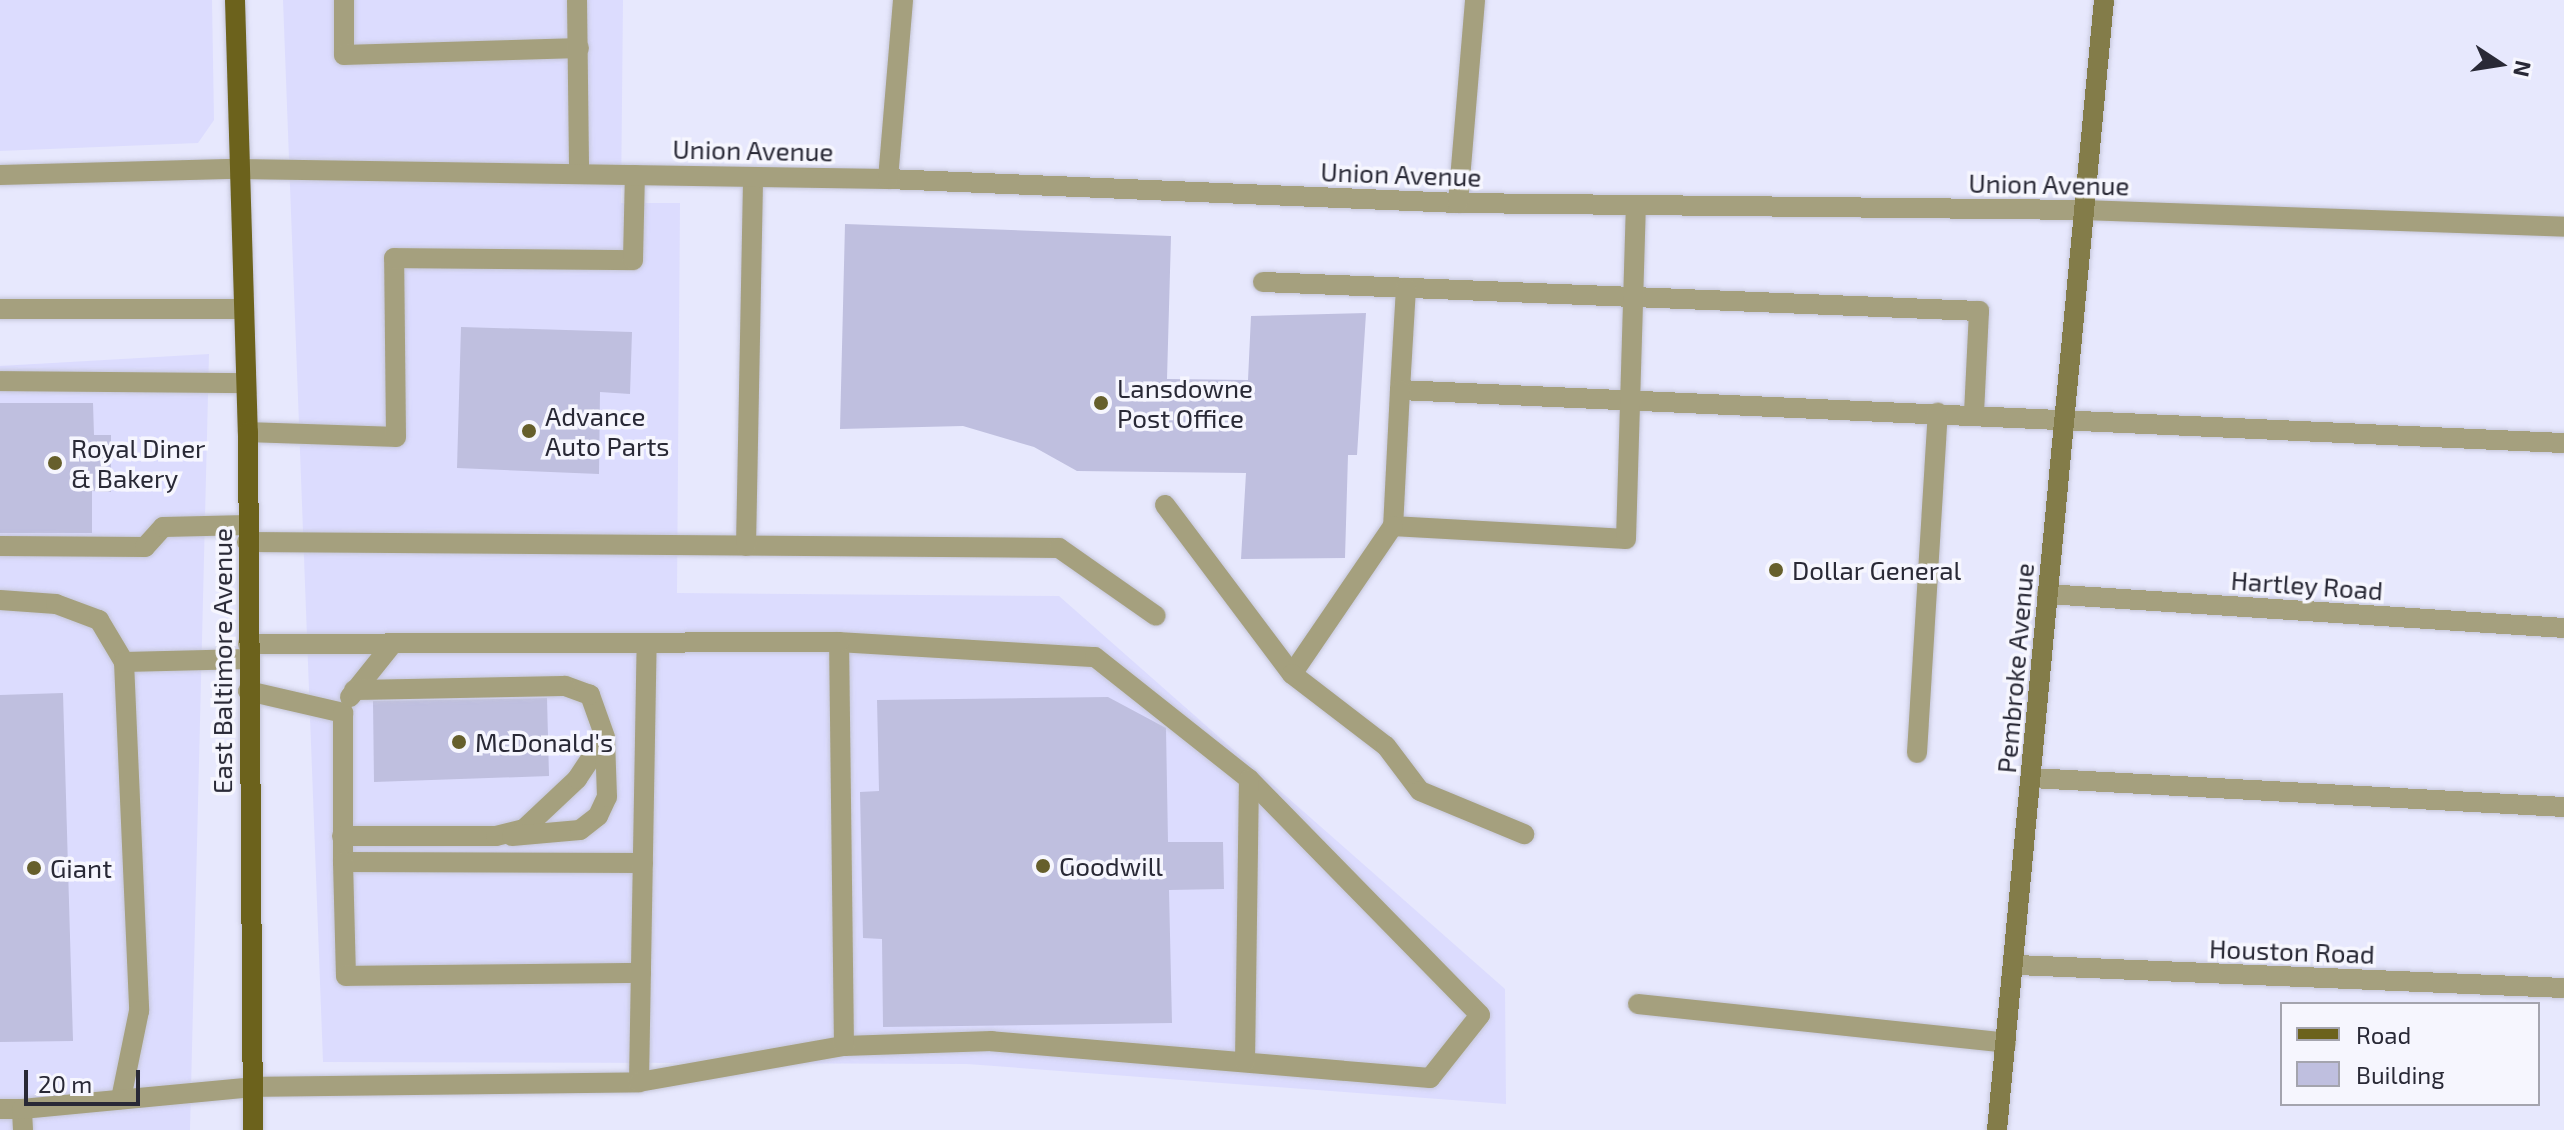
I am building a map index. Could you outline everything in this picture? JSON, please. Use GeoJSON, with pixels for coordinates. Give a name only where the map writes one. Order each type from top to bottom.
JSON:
{"type":"FeatureCollection","features":[{"type":"Feature","properties":{"kind":"main road","name":"East Baltimore Avenue"},"geometry":{"type":"LineString","coordinates":[[235,0],[237,169],[248,432],[253,1130]]}},
{"type":"Feature","properties":{"kind":"street"},"geometry":{"type":"LineString","coordinates":[[344,0],[344,55],[579,48]]}},
{"type":"Feature","properties":{"kind":"street"},"geometry":{"type":"LineString","coordinates":[[577,0],[579,174]]}},
{"type":"Feature","properties":{"kind":"street"},"geometry":{"type":"LineString","coordinates":[[888,179],[903,0]]}},
{"type":"Feature","properties":{"kind":"street"},"geometry":{"type":"LineString","coordinates":[[1458,203],[1475,0]]}},
{"type":"Feature","properties":{"kind":"street","name":"Pembroke Avenue"},"geometry":{"type":"LineString","coordinates":[[1997,1130],[2017,965],[2047,594],[2104,0]]}},
{"type":"Feature","properties":{"kind":"street","name":"Union Avenue"},"geometry":{"type":"LineString","coordinates":[[0,175],[237,169],[888,179],[1458,203],[2085,210],[2564,227]]}},
{"type":"Feature","properties":{"kind":"street"},"geometry":{"type":"LineString","coordinates":[[248,432],[396,437],[394,258],[633,260],[635,175]]}},
{"type":"Feature","properties":{"kind":"street"},"geometry":{"type":"LineString","coordinates":[[746,546],[753,177]]}},
{"type":"Feature","properties":{"kind":"street"},"geometry":{"type":"LineString","coordinates":[[1393,526],[1626,539],[1630,297],[1636,205]]}},
{"type":"Feature","properties":{"kind":"street"},"geometry":{"type":"LineString","coordinates":[[1263,282],[1979,311],[1974,415]]}},
{"type":"Feature","properties":{"kind":"street"},"geometry":{"type":"LineString","coordinates":[[1292,674],[1393,526],[1406,288]]}},
{"type":"Feature","properties":{"kind":"street"},"geometry":{"type":"LineString","coordinates":[[0,309],[243,309]]}},
{"type":"Feature","properties":{"kind":"street"},"geometry":{"type":"LineString","coordinates":[[0,381],[246,383]]}},
{"type":"Feature","properties":{"kind":"street"},"geometry":{"type":"LineString","coordinates":[[1400,390],[2564,443]]}},
{"type":"Feature","properties":{"kind":"street"},"geometry":{"type":"LineString","coordinates":[[1917,753],[1938,413]]}},
{"type":"Feature","properties":{"kind":"street"},"geometry":{"type":"LineString","coordinates":[[1165,505],[1292,674],[1386,746],[1420,791],[1524,834]]}},
{"type":"Feature","properties":{"kind":"street"},"geometry":{"type":"LineString","coordinates":[[0,546],[145,547],[163,527],[247,534],[746,546],[1059,548],[1156,616]]}},
{"type":"Feature","properties":{"kind":"street","name":"Hartley Road"},"geometry":{"type":"LineString","coordinates":[[2047,594],[2564,628]]}},
{"type":"Feature","properties":{"kind":"street"},"geometry":{"type":"LineString","coordinates":[[0,600],[56,604],[99,620],[124,662],[139,1011],[121,1099]]}},
{"type":"Feature","properties":{"kind":"street"},"geometry":{"type":"LineString","coordinates":[[0,1109],[253,1087],[639,1082],[844,1046],[992,1041],[1430,1078],[1480,1015],[1249,779],[1095,657],[839,642],[390,647],[248,652],[124,662]]}},
{"type":"Feature","properties":{"kind":"street"},"geometry":{"type":"LineString","coordinates":[[839,642],[844,1046]]}},
{"type":"Feature","properties":{"kind":"street"},"geometry":{"type":"LineString","coordinates":[[639,1082],[647,645]]}},
{"type":"Feature","properties":{"kind":"street"},"geometry":{"type":"LineString","coordinates":[[390,647],[354,690],[343,713],[342,836],[346,976],[641,973]]}},
{"type":"Feature","properties":{"kind":"street"},"geometry":{"type":"LineString","coordinates":[[342,836],[496,836],[580,830],[598,816],[607,797],[605,737],[590,695],[565,686],[354,690]]}},
{"type":"Feature","properties":{"kind":"street"},"geometry":{"type":"LineString","coordinates":[[248,691],[343,713]]}},
{"type":"Feature","properties":{"kind":"street"},"geometry":{"type":"LineString","coordinates":[[496,836],[524,829],[605,737]]}},
{"type":"Feature","properties":{"kind":"street"},"geometry":{"type":"LineString","coordinates":[[2032,778],[2564,807]]}},
{"type":"Feature","properties":{"kind":"street"},"geometry":{"type":"LineString","coordinates":[[1245,1062],[1249,779]]}},
{"type":"Feature","properties":{"kind":"street"},"geometry":{"type":"LineString","coordinates":[[343,862],[643,863]]}},
{"type":"Feature","properties":{"kind":"street","name":"Houston Road"},"geometry":{"type":"LineString","coordinates":[[2017,965],[2564,988]]}},
{"type":"Feature","properties":{"kind":"street"},"geometry":{"type":"LineString","coordinates":[[1638,1004],[2006,1043]]}},
{"type":"Feature","properties":{"kind":"street"},"geometry":{"type":"LineString","coordinates":[[22,1109],[23,1130]]}},
{"type":"Feature","properties":{"kind":"shaded area"},"geometry":{"type":"Polygon","coordinates":[[[0,0],[212,0],[214,120],[198,143],[0,151],[0,0]]]}},
{"type":"Feature","properties":{"kind":"shaded area"},"geometry":{"type":"Polygon","coordinates":[[[283,0],[623,0],[621,203],[680,203],[677,593],[1059,596],[1505,989],[1506,1104],[967,1064],[323,1062],[283,0]]]}},
{"type":"Feature","properties":{"kind":"shaded area"},"geometry":{"type":"Polygon","coordinates":[[[209,354],[190,1130],[0,1130],[0,366],[209,354]]]}},
{"type":"Feature","properties":{"kind":"building","name":"Lansdowne Post Office"},"geometry":{"type":"Polygon","coordinates":[[[845,224],[1171,236],[1167,379],[1248,380],[1251,316],[1366,313],[1357,455],[1348,455],[1345,558],[1241,559],[1246,473],[1077,471],[1034,447],[963,426],[840,429],[845,224]]]}},
{"type":"Feature","properties":{"kind":"building","name":"Advance Auto Parts"},"geometry":{"type":"Polygon","coordinates":[[[461,327],[632,332],[630,394],[600,392],[599,474],[457,468],[461,327]]]}},
{"type":"Feature","properties":{"kind":"building","name":"Royal Diner & Bakery"},"geometry":{"type":"Polygon","coordinates":[[[0,403],[93,403],[94,435],[111,435],[111,492],[92,491],[92,533],[0,533],[0,403]]]}},
{"type":"Feature","properties":{"kind":"building","name":"Giant"},"geometry":{"type":"Polygon","coordinates":[[[63,693],[73,1041],[0,1042],[0,695],[63,693]]]}},
{"type":"Feature","properties":{"kind":"building","name":"Goodwill"},"geometry":{"type":"Polygon","coordinates":[[[1108,697],[1166,728],[1168,842],[1223,842],[1224,889],[1169,890],[1172,1023],[883,1027],[882,939],[863,938],[860,792],[879,791],[877,700],[1108,697]]]}},
{"type":"Feature","properties":{"kind":"building","name":"McDonald's"},"geometry":{"type":"Polygon","coordinates":[[[547,698],[549,776],[374,782],[373,701],[547,698]]]}},
{"type":"Feature","properties":{"kind":"place","name":"Lansdowne Post Office"},"geometry":{"type":"Point","coordinates":[1101,403]}},
{"type":"Feature","properties":{"kind":"place","name":"Advance Auto Parts"},"geometry":{"type":"Point","coordinates":[529,431]}},
{"type":"Feature","properties":{"kind":"place","name":"Royal Diner & Bakery"},"geometry":{"type":"Point","coordinates":[55,463]}},
{"type":"Feature","properties":{"kind":"place","name":"Dollar General"},"geometry":{"type":"Point","coordinates":[1776,570]}},
{"type":"Feature","properties":{"kind":"place","name":"McDonald's"},"geometry":{"type":"Point","coordinates":[459,742]}},
{"type":"Feature","properties":{"kind":"place","name":"Goodwill"},"geometry":{"type":"Point","coordinates":[1043,866]}},
{"type":"Feature","properties":{"kind":"place","name":"Giant"},"geometry":{"type":"Point","coordinates":[34,868]}}]}
